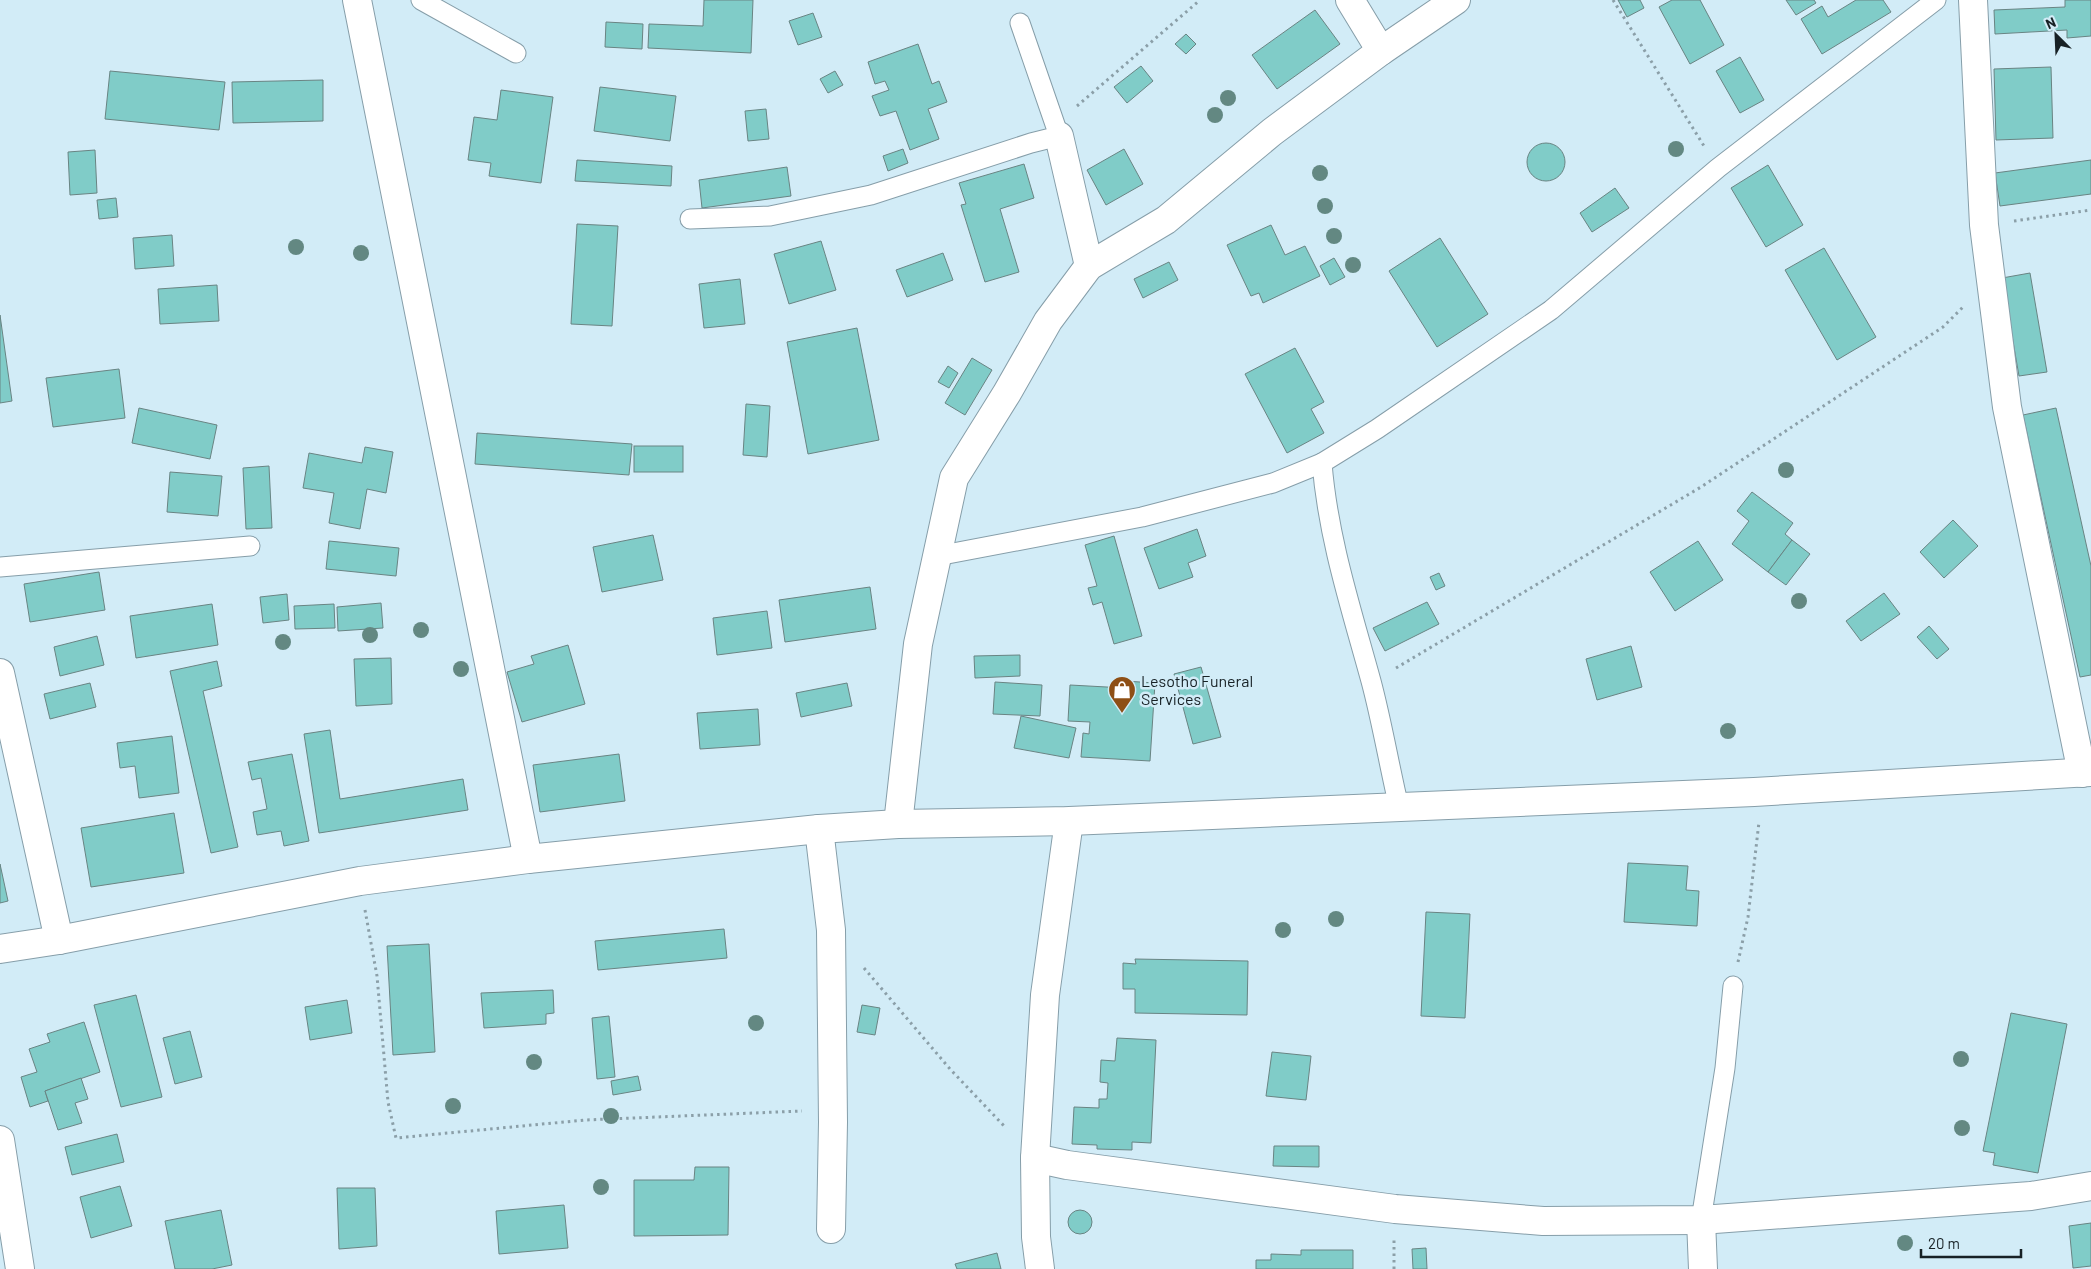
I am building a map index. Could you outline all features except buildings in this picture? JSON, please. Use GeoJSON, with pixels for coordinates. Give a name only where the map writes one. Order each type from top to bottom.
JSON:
{"type":"FeatureCollection","features":[{"type":"Feature","properties":{"kind":"street"},"geometry":{"type":"LineString","coordinates":[[357,0],[528,859]]}},
{"type":"Feature","properties":{"kind":"street"},"geometry":{"type":"LineString","coordinates":[[1350,0],[1381,51]]}},
{"type":"Feature","properties":{"kind":"street"},"geometry":{"type":"LineString","coordinates":[[898,824],[918,644],[954,478],[1007,393],[1048,321],[1089,266],[1166,220],[1272,132],[1381,51],[1456,0]]}},
{"type":"Feature","properties":{"kind":"street"},"geometry":{"type":"LineString","coordinates":[[0,949],[59,940],[360,881],[528,859],[819,829],[898,824],[1069,822],[1754,792],[2086,773],[2007,407],[1984,225],[1973,0]]}},
{"type":"Feature","properties":{"kind":"street"},"geometry":{"type":"LineString","coordinates":[[1057,130],[1089,266]]}},
{"type":"Feature","properties":{"kind":"street"},"geometry":{"type":"LineString","coordinates":[[1,686],[59,940]]}},
{"type":"Feature","properties":{"kind":"street"},"geometry":{"type":"LineString","coordinates":[[1040,1269],[1036,1237],[1035,1158],[1045,995],[1069,822]]}},
{"type":"Feature","properties":{"kind":"street"},"geometry":{"type":"LineString","coordinates":[[819,829],[831,930],[832,1110],[830,1229]]}},
{"type":"Feature","properties":{"kind":"street"},"geometry":{"type":"LineString","coordinates":[[0,1140],[20,1269]]}},
{"type":"Feature","properties":{"kind":"street"},"geometry":{"type":"LineString","coordinates":[[1035,1158],[1076,1166],[1395,1209],[1543,1221],[1701,1220],[2031,1196],[2091,1186]]}},
{"type":"Feature","properties":{"kind":"street"},"geometry":{"type":"LineString","coordinates":[[1701,1220],[1703,1269]]}},
{"type":"Feature","properties":{"kind":"lane"},"geometry":{"type":"LineString","coordinates":[[421,0],[516,53]]}},
{"type":"Feature","properties":{"kind":"lane"},"geometry":{"type":"LineString","coordinates":[[937,556],[1142,517],[1274,483],[1322,463],[1377,430],[1551,310],[1718,168],[1936,0]]}},
{"type":"Feature","properties":{"kind":"lane"},"geometry":{"type":"LineString","coordinates":[[690,219],[770,216],[871,195],[1031,143],[1057,130],[1020,23]]}},
{"type":"Feature","properties":{"kind":"lane"},"geometry":{"type":"LineString","coordinates":[[1322,463],[1325,500],[1346,594],[1372,682],[1399,807]]}},
{"type":"Feature","properties":{"kind":"lane"},"geometry":{"type":"LineString","coordinates":[[0,567],[250,546]]}},
{"type":"Feature","properties":{"kind":"lane"},"geometry":{"type":"LineString","coordinates":[[1701,1220],[1725,1068],[1733,986]]}},
{"type":"Feature","properties":{"kind":"path"},"geometry":{"type":"LineString","coordinates":[[1057,130],[1200,0]]}},
{"type":"Feature","properties":{"kind":"path"},"geometry":{"type":"LineString","coordinates":[[1613,0],[1718,168]]}},
{"type":"Feature","properties":{"kind":"path"},"geometry":{"type":"LineString","coordinates":[[1984,225],[2091,210]]}},
{"type":"Feature","properties":{"kind":"path"},"geometry":{"type":"LineString","coordinates":[[1372,682],[1701,487],[1943,327],[1991,280]]}},
{"type":"Feature","properties":{"kind":"path"},"geometry":{"type":"LineString","coordinates":[[1733,986],[1748,917],[1760,826],[1754,792]]}},
{"type":"Feature","properties":{"kind":"path"},"geometry":{"type":"LineString","coordinates":[[360,881],[377,976],[388,1102],[396,1138],[585,1120],[832,1110]]}},
{"type":"Feature","properties":{"kind":"path"},"geometry":{"type":"LineString","coordinates":[[862,966],[950,1069],[1035,1158]]}},
{"type":"Feature","properties":{"kind":"place","name":"Lesotho Funeral Services"},"geometry":{"type":"Point","coordinates":[1122,714]}}]}
